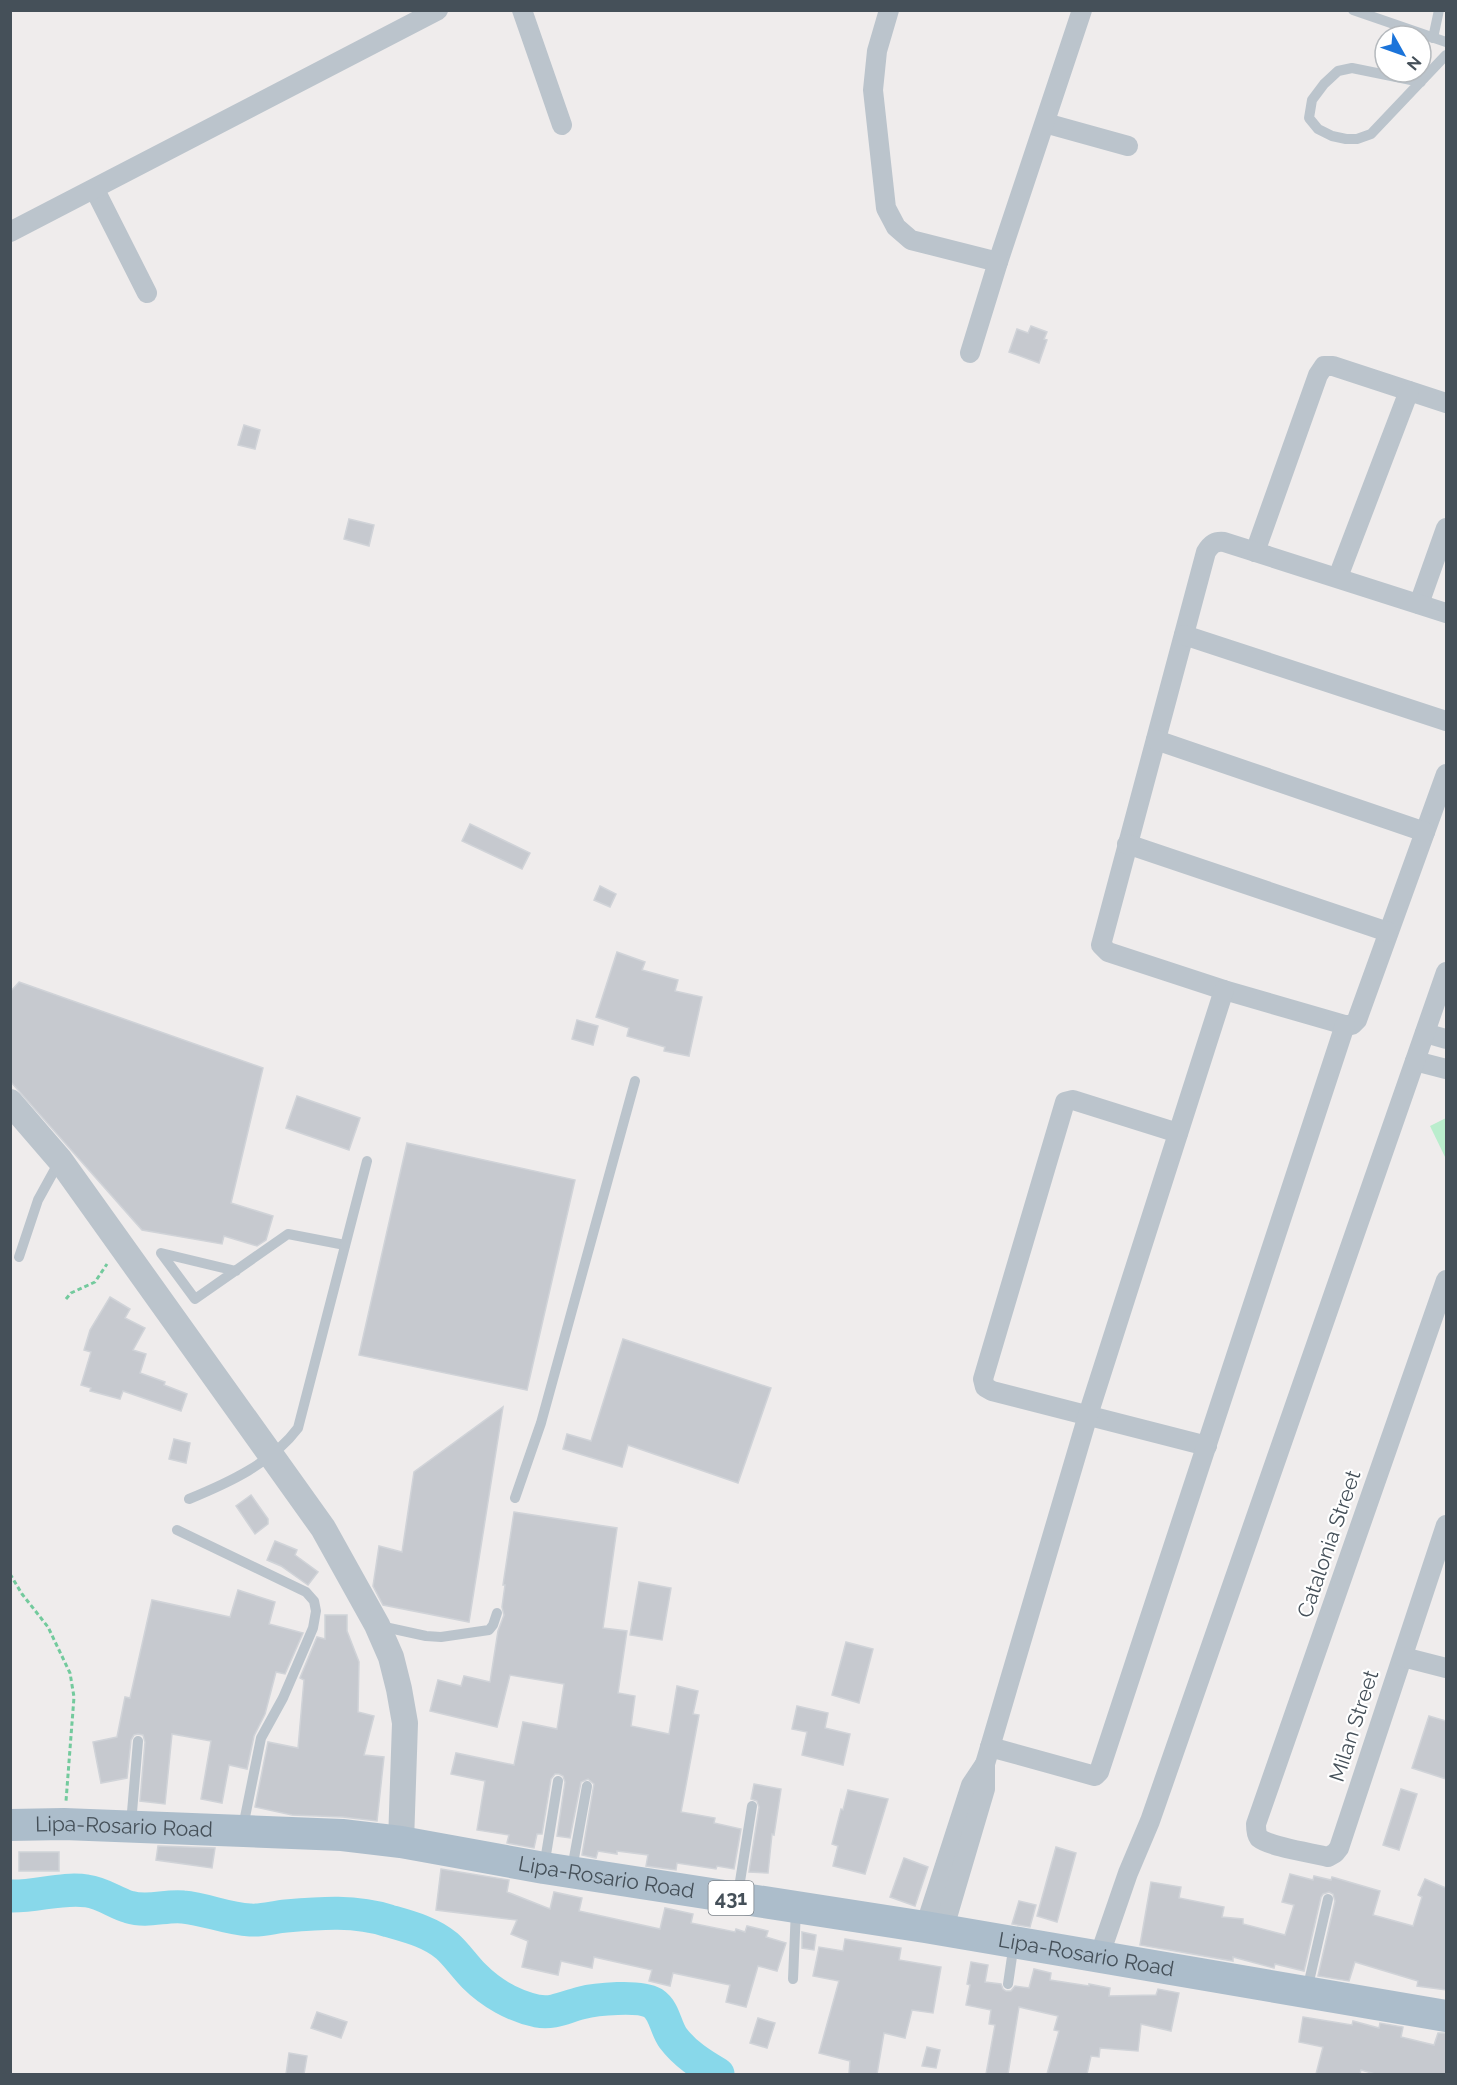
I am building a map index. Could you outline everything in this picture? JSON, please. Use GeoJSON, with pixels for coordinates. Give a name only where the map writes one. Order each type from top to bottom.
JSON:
{"type":"FeatureCollection","features":[{"type":"Feature","properties":{"kind":"main road","name":"Lipa-Rosario Road"},"geometry":{"type":"LineString","coordinates":[[10,1825],[64,1824],[342,1834],[934,1929],[1446,2016]]}},
{"type":"Feature","properties":{"kind":"street"},"geometry":{"type":"LineString","coordinates":[[10,232],[95,190],[438,10]]}},
{"type":"Feature","properties":{"kind":"street"},"geometry":{"type":"LineString","coordinates":[[522,10],[562,124]]}},
{"type":"Feature","properties":{"kind":"street"},"geometry":{"type":"LineString","coordinates":[[889,10],[877,51],[873,90],[886,208],[896,227],[911,240],[998,262]]}},
{"type":"Feature","properties":{"kind":"street"},"geometry":{"type":"LineString","coordinates":[[970,353],[1082,10]]}},
{"type":"Feature","properties":{"kind":"street"},"geometry":{"type":"LineString","coordinates":[[1045,123],[1128,146]]}},
{"type":"Feature","properties":{"kind":"street"},"geometry":{"type":"LineString","coordinates":[[95,190],[147,294]]}},
{"type":"Feature","properties":{"kind":"street"},"geometry":{"type":"LineString","coordinates":[[1255,552],[1320,369],[1324,366],[1332,366],[1446,403]]}},
{"type":"Feature","properties":{"kind":"street"},"geometry":{"type":"LineString","coordinates":[[1338,577],[1409,391]]}},
{"type":"Feature","properties":{"kind":"street"},"geometry":{"type":"LineString","coordinates":[[1419,604],[1446,528]]}},
{"type":"Feature","properties":{"kind":"street"},"geometry":{"type":"LineString","coordinates":[[1446,613],[1338,577],[1218,541],[1209,547],[1101,945],[1104,949],[1224,990],[1345,1025],[1352,1025],[1357,1020],[1446,774]]}},
{"type":"Feature","properties":{"kind":"street"},"geometry":{"type":"LineString","coordinates":[[1184,635],[1446,721]]}},
{"type":"Feature","properties":{"kind":"street"},"geometry":{"type":"LineString","coordinates":[[1156,740],[1425,831]]}},
{"type":"Feature","properties":{"kind":"street"},"geometry":{"type":"LineString","coordinates":[[1127,844],[1388,932]]}},
{"type":"Feature","properties":{"kind":"street"},"geometry":{"type":"LineString","coordinates":[[1099,1957],[1128,1873],[1150,1821],[1446,972]]}},
{"type":"Feature","properties":{"kind":"street"},"geometry":{"type":"LineString","coordinates":[[934,1929],[985,1789],[988,1756],[1088,1415],[1224,990]]}},
{"type":"Feature","properties":{"kind":"street"},"geometry":{"type":"LineString","coordinates":[[988,1756],[1095,1776],[1103,1765],[1345,1025]]}},
{"type":"Feature","properties":{"kind":"street"},"geometry":{"type":"LineString","coordinates":[[1425,1033],[1446,1040]]}},
{"type":"Feature","properties":{"kind":"street"},"geometry":{"type":"LineString","coordinates":[[1415,1061],[1446,1069]]}},
{"type":"Feature","properties":{"kind":"street"},"geometry":{"type":"LineString","coordinates":[[1178,1133],[1073,1100],[1067,1100],[1063,1105],[983,1379],[985,1386],[992,1391],[1207,1446]]}},
{"type":"Feature","properties":{"kind":"street"},"geometry":{"type":"LineString","coordinates":[[10,1102],[60,1160],[323,1528],[377,1625],[391,1658],[405,1723],[401,1842]]}},
{"type":"Feature","properties":{"kind":"street","name":"Catalonia Street"},"geometry":{"type":"LineString","coordinates":[[1256,1824],[1446,1280]]}},
{"type":"Feature","properties":{"kind":"street","name":"Milan Street"},"geometry":{"type":"LineString","coordinates":[[1256,1824],[1256,1832],[1260,1838],[1270,1844],[1328,1857],[1339,1848],[1446,1525]]}},
{"type":"Feature","properties":{"kind":"street"},"geometry":{"type":"LineString","coordinates":[[1402,1657],[1446,1668]]}},
{"type":"Feature","properties":{"kind":"lane"},"geometry":{"type":"LineString","coordinates":[[1353,10],[1393,24]]}},
{"type":"Feature","properties":{"kind":"lane"},"geometry":{"type":"LineString","coordinates":[[1438,10],[1433,38],[1446,42]]}},
{"type":"Feature","properties":{"kind":"lane"},"geometry":{"type":"LineString","coordinates":[[1433,69],[1446,55]]}},
{"type":"Feature","properties":{"kind":"lane"},"geometry":{"type":"LineString","coordinates":[[1352,68],[1421,82],[1371,134],[1346,139],[1332,136],[1318,129],[1309,118],[1312,100],[1338,71],[1352,68]]}},
{"type":"Feature","properties":{"kind":"lane"},"geometry":{"type":"LineString","coordinates":[[515,1498],[541,1423],[635,1081]]}},
{"type":"Feature","properties":{"kind":"lane"},"geometry":{"type":"LineString","coordinates":[[19,1257],[38,1200],[60,1160]]}},
{"type":"Feature","properties":{"kind":"lane"},"geometry":{"type":"LineString","coordinates":[[189,1499],[228,1483],[270,1456],[286,1444],[298,1428],[367,1161]]}},
{"type":"Feature","properties":{"kind":"lane"},"geometry":{"type":"LineString","coordinates":[[236,1271],[161,1253],[195,1299],[236,1271],[288,1234],[345,1245]]}},
{"type":"Feature","properties":{"kind":"lane"},"geometry":{"type":"LineString","coordinates":[[177,1530],[306,1592],[314,1601],[316,1611],[312,1628],[283,1698],[261,1738],[242,1831]]}},
{"type":"Feature","properties":{"kind":"lane"},"geometry":{"type":"LineString","coordinates":[[377,1625],[441,1637],[489,1630],[497,1613]]}},
{"type":"Feature","properties":{"kind":"lane"},"geometry":{"type":"LineString","coordinates":[[130,1827],[138,1741]]}},
{"type":"Feature","properties":{"kind":"lane"},"geometry":{"type":"LineString","coordinates":[[557,1870],[558,1781]]}},
{"type":"Feature","properties":{"kind":"lane"},"geometry":{"type":"LineString","coordinates":[[557,1870],[587,1786]]}},
{"type":"Feature","properties":{"kind":"lane"},"geometry":{"type":"LineString","coordinates":[[738,1899],[752,1806]]}},
{"type":"Feature","properties":{"kind":"lane"},"geometry":{"type":"LineString","coordinates":[[1306,1992],[1328,1899]]}},
{"type":"Feature","properties":{"kind":"lane"},"geometry":{"type":"LineString","coordinates":[[793,1978],[796,1908]]}},
{"type":"Feature","properties":{"kind":"lane"},"geometry":{"type":"LineString","coordinates":[[1008,1984],[1014,1943]]}},
{"type":"Feature","properties":{"kind":"path"},"geometry":{"type":"LineString","coordinates":[[66,1299],[71,1293],[95,1282],[121,1246]]}},
{"type":"Feature","properties":{"kind":"path"},"geometry":{"type":"LineString","coordinates":[[10,1574],[48,1628],[70,1673],[74,1697],[64,1824]]}},
{"type":"Feature","properties":{"kind":"green space"},"geometry":{"type":"Polygon","coordinates":[[[1446,1118],[1446,1159],[1430,1126],[1446,1118]]]}},
{"type":"Feature","properties":{"kind":"building"},"geometry":{"type":"Polygon","coordinates":[[[1031,326],[1047,332],[1044,339],[1047,340],[1039,363],[1009,352],[1017,329],[1028,333],[1031,326]]]}},
{"type":"Feature","properties":{"kind":"building"},"geometry":{"type":"Polygon","coordinates":[[[244,425],[260,430],[255,449],[238,445],[244,425]]]}},
{"type":"Feature","properties":{"kind":"building"},"geometry":{"type":"Polygon","coordinates":[[[349,519],[374,525],[369,546],[344,539],[349,519]]]}},
{"type":"Feature","properties":{"kind":"building"},"geometry":{"type":"Polygon","coordinates":[[[470,824],[530,853],[522,869],[462,841],[470,824]]]}},
{"type":"Feature","properties":{"kind":"building"},"geometry":{"type":"Polygon","coordinates":[[[600,886],[616,894],[610,907],[594,900],[600,886]]]}},
{"type":"Feature","properties":{"kind":"building"},"geometry":{"type":"Polygon","coordinates":[[[617,952],[645,962],[642,970],[678,980],[675,991],[702,997],[689,1056],[664,1051],[665,1047],[627,1036],[629,1028],[596,1017],[617,952]]]}},
{"type":"Feature","properties":{"kind":"building"},"geometry":{"type":"Polygon","coordinates":[[[19,982],[263,1068],[231,1203],[273,1216],[266,1240],[257,1246],[224,1236],[222,1244],[142,1230],[10,1081],[10,992],[19,982]]]}},
{"type":"Feature","properties":{"kind":"building"},"geometry":{"type":"Polygon","coordinates":[[[577,1020],[598,1026],[593,1045],[572,1039],[577,1020]]]}},
{"type":"Feature","properties":{"kind":"building"},"geometry":{"type":"Polygon","coordinates":[[[297,1096],[360,1118],[349,1150],[286,1128],[297,1096]]]}},
{"type":"Feature","properties":{"kind":"building"},"geometry":{"type":"Polygon","coordinates":[[[407,1143],[575,1180],[527,1390],[359,1355],[407,1143]]]}},
{"type":"Feature","properties":{"kind":"building"},"geometry":{"type":"Polygon","coordinates":[[[110,1297],[130,1309],[125,1318],[145,1328],[133,1350],[146,1354],[140,1373],[165,1382],[164,1385],[187,1394],[181,1411],[123,1391],[120,1399],[90,1391],[91,1388],[81,1385],[91,1352],[84,1350],[90,1330],[110,1297]]]}},
{"type":"Feature","properties":{"kind":"building"},"geometry":{"type":"Polygon","coordinates":[[[623,1339],[771,1388],[738,1483],[628,1445],[622,1467],[563,1449],[567,1434],[591,1441],[623,1339]]]}},
{"type":"Feature","properties":{"kind":"building"},"geometry":{"type":"Polygon","coordinates":[[[503,1407],[469,1622],[383,1605],[373,1586],[379,1546],[402,1552],[414,1472],[503,1407]]]}},
{"type":"Feature","properties":{"kind":"building"},"geometry":{"type":"Polygon","coordinates":[[[174,1439],[190,1443],[186,1463],[169,1459],[174,1439]]]}},
{"type":"Feature","properties":{"kind":"building"},"geometry":{"type":"Polygon","coordinates":[[[251,1495],[268,1519],[268,1524],[255,1534],[236,1506],[251,1495]]]}},
{"type":"Feature","properties":{"kind":"building"},"geometry":{"type":"Polygon","coordinates":[[[514,1512],[617,1528],[603,1628],[627,1631],[618,1693],[635,1696],[631,1726],[669,1734],[677,1686],[698,1691],[693,1714],[699,1715],[681,1812],[715,1818],[714,1823],[741,1829],[734,1869],[717,1866],[716,1869],[677,1863],[676,1870],[646,1866],[648,1855],[617,1851],[617,1854],[598,1851],[596,1858],[582,1855],[594,1784],[588,1779],[581,1782],[570,1838],[557,1836],[565,1782],[563,1776],[559,1774],[555,1774],[551,1779],[542,1834],[537,1834],[534,1848],[507,1843],[509,1835],[477,1830],[485,1781],[451,1774],[456,1753],[514,1765],[523,1722],[557,1729],[564,1684],[510,1675],[497,1727],[430,1711],[438,1680],[461,1686],[464,1676],[490,1682],[498,1631],[504,1615],[502,1607],[505,1585],[503,1585],[514,1512]]]}},
{"type":"Feature","properties":{"kind":"building"},"geometry":{"type":"Polygon","coordinates":[[[275,1541],[297,1550],[295,1555],[318,1572],[308,1585],[281,1566],[267,1560],[275,1541]]]}},
{"type":"Feature","properties":{"kind":"building"},"geometry":{"type":"Polygon","coordinates":[[[639,1582],[671,1588],[662,1640],[630,1635],[639,1582]]]}},
{"type":"Feature","properties":{"kind":"building"},"geometry":{"type":"Polygon","coordinates":[[[238,1590],[275,1602],[269,1624],[303,1633],[285,1674],[276,1672],[265,1714],[254,1736],[247,1769],[229,1765],[222,1803],[201,1799],[211,1741],[172,1734],[165,1804],[140,1801],[145,1742],[143,1735],[138,1734],[134,1735],[131,1740],[127,1778],[101,1783],[93,1742],[117,1737],[125,1697],[130,1698],[152,1600],[230,1617],[238,1590]]]}},
{"type":"Feature","properties":{"kind":"building"},"geometry":{"type":"Polygon","coordinates":[[[325,1615],[347,1615],[347,1631],[359,1662],[358,1712],[374,1716],[364,1755],[384,1757],[377,1821],[292,1815],[255,1807],[268,1742],[298,1748],[304,1680],[300,1678],[317,1637],[325,1639],[325,1615]]]}},
{"type":"Feature","properties":{"kind":"building"},"geometry":{"type":"Polygon","coordinates":[[[846,1642],[873,1649],[859,1703],[832,1695],[846,1642]]]}},
{"type":"Feature","properties":{"kind":"building"},"geometry":{"type":"Polygon","coordinates":[[[797,1706],[828,1713],[825,1728],[850,1734],[843,1765],[802,1755],[807,1732],[792,1729],[797,1706]]]}},
{"type":"Feature","properties":{"kind":"building"},"geometry":{"type":"Polygon","coordinates":[[[1429,1716],[1446,1721],[1446,1779],[1412,1768],[1429,1716]]]}},
{"type":"Feature","properties":{"kind":"building"},"geometry":{"type":"Polygon","coordinates":[[[754,1784],[781,1789],[774,1835],[772,1834],[768,1873],[749,1872],[759,1807],[757,1801],[751,1799],[754,1784]]]}},
{"type":"Feature","properties":{"kind":"building"},"geometry":{"type":"Polygon","coordinates":[[[1401,1789],[1417,1794],[1399,1850],[1383,1845],[1401,1789]]]}},
{"type":"Feature","properties":{"kind":"building"},"geometry":{"type":"Polygon","coordinates":[[[848,1790],[888,1799],[865,1874],[833,1866],[838,1846],[832,1844],[848,1790]]]}},
{"type":"Feature","properties":{"kind":"building"},"geometry":{"type":"Polygon","coordinates":[[[158,1846],[215,1848],[212,1868],[156,1860],[158,1846]]]}},
{"type":"Feature","properties":{"kind":"building"},"geometry":{"type":"Polygon","coordinates":[[[1056,1847],[1076,1853],[1057,1922],[1037,1916],[1056,1847]]]}},
{"type":"Feature","properties":{"kind":"building"},"geometry":{"type":"Polygon","coordinates":[[[19,1852],[59,1852],[59,1871],[19,1871],[19,1852]]]}},
{"type":"Feature","properties":{"kind":"building"},"geometry":{"type":"Polygon","coordinates":[[[904,1858],[928,1867],[915,1906],[890,1897],[904,1858]]]}},
{"type":"Feature","properties":{"kind":"building"},"geometry":{"type":"Polygon","coordinates":[[[441,1869],[509,1880],[507,1892],[550,1909],[554,1892],[582,1898],[579,1911],[660,1929],[665,1908],[693,1914],[691,1923],[735,1932],[736,1929],[745,1932],[747,1926],[768,1931],[766,1937],[786,1943],[777,1971],[758,1966],[746,2007],[726,2002],[730,1985],[673,1973],[670,1986],[649,1981],[652,1970],[594,1957],[592,1968],[561,1961],[558,1975],[522,1967],[528,1941],[511,1934],[517,1920],[436,1910],[441,1869]]]}},
{"type":"Feature","properties":{"kind":"building"},"geometry":{"type":"Polygon","coordinates":[[[1290,1874],[1313,1880],[1314,1876],[1331,1880],[1332,1877],[1380,1891],[1373,1915],[1413,1926],[1422,1897],[1418,1895],[1425,1879],[1446,1888],[1446,1990],[1417,1986],[1418,1981],[1355,1962],[1349,1981],[1318,1976],[1335,1901],[1333,1894],[1329,1892],[1321,1897],[1304,1971],[1275,1964],[1274,1968],[1233,1957],[1233,1961],[1140,1945],[1151,1882],[1181,1887],[1179,1898],[1224,1907],[1222,1917],[1243,1919],[1243,1924],[1285,1935],[1294,1905],[1282,1902],[1290,1874]]]}},
{"type":"Feature","properties":{"kind":"building"},"geometry":{"type":"Polygon","coordinates":[[[1019,1901],[1036,1905],[1030,1927],[1012,1924],[1019,1901]]]}},
{"type":"Feature","properties":{"kind":"building"},"geometry":{"type":"Polygon","coordinates":[[[802,1932],[816,1935],[814,1950],[802,1948],[802,1932]]]}},
{"type":"Feature","properties":{"kind":"building"},"geometry":{"type":"Polygon","coordinates":[[[845,1939],[901,1948],[899,1960],[941,1967],[933,2013],[912,2010],[905,2038],[884,2033],[877,2074],[849,2074],[850,2061],[819,2053],[839,1981],[813,1976],[819,1947],[843,1951],[845,1939]]]}},
{"type":"Feature","properties":{"kind":"building"},"geometry":{"type":"Polygon","coordinates":[[[971,1962],[988,1965],[985,1982],[1001,1984],[1006,1991],[1011,1991],[1015,1986],[1029,1988],[1034,1969],[1051,1973],[1050,1980],[1110,1988],[1109,1996],[1156,1995],[1158,1989],[1179,1993],[1171,2031],[1141,2024],[1138,2051],[1100,2048],[1099,2057],[1091,2056],[1087,2074],[1047,2074],[1059,2031],[1054,2030],[1058,2016],[1019,2007],[1008,2074],[986,2074],[995,2025],[989,2024],[991,2010],[966,2005],[971,1962]]]}},
{"type":"Feature","properties":{"kind":"building"},"geometry":{"type":"Polygon","coordinates":[[[317,2012],[347,2022],[341,2038],[311,2028],[317,2012]]]}},
{"type":"Feature","properties":{"kind":"building"},"geometry":{"type":"Polygon","coordinates":[[[1303,2017],[1352,2025],[1353,2021],[1379,2028],[1380,2023],[1403,2027],[1401,2037],[1434,2045],[1438,2033],[1446,2033],[1446,2074],[1375,2074],[1361,2070],[1360,2074],[1316,2074],[1323,2047],[1299,2042],[1303,2017]]]}},
{"type":"Feature","properties":{"kind":"building"},"geometry":{"type":"Polygon","coordinates":[[[758,2018],[775,2023],[767,2048],[750,2043],[758,2018]]]}},
{"type":"Feature","properties":{"kind":"building"},"geometry":{"type":"Polygon","coordinates":[[[927,2047],[940,2050],[936,2068],[922,2066],[927,2047]]]}},
{"type":"Feature","properties":{"kind":"building"},"geometry":{"type":"Polygon","coordinates":[[[289,2053],[307,2056],[304,2074],[286,2074],[289,2053]]]}},
{"type":"Feature","properties":{"kind":"waterway"},"geometry":{"type":"LineString","coordinates":[[10,1896],[78,1890],[98,1894],[136,1909],[183,1907],[250,1920],[325,1913],[364,1915],[376,1918],[434,1937],[447,1946],[488,1988],[503,1998],[528,2009],[549,2012],[588,2002],[617,1998],[638,1999],[653,2003],[660,2010],[670,2034],[678,2044],[718,2074]]}}]}
